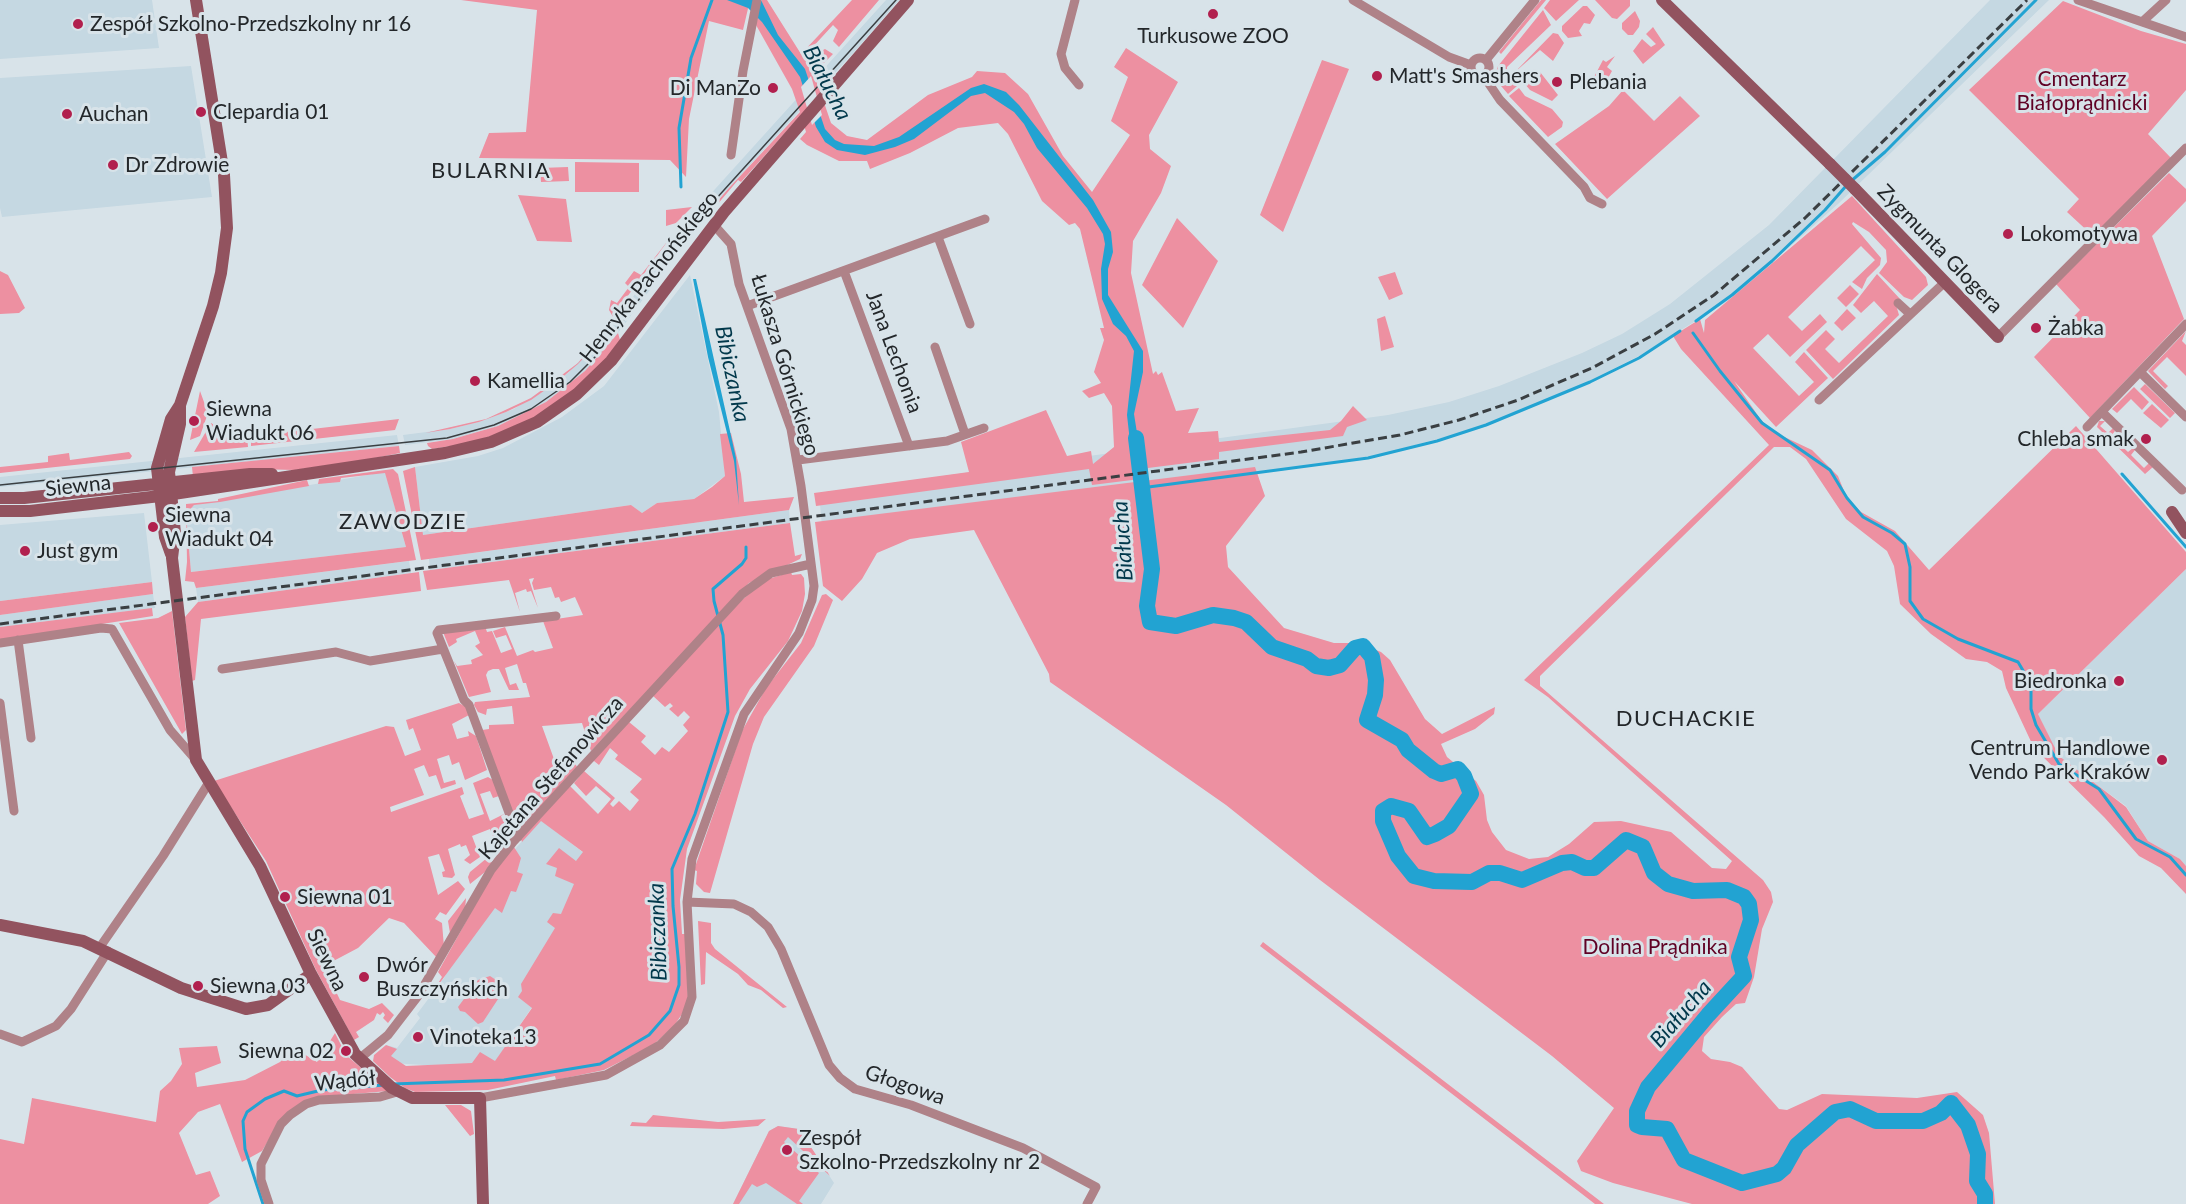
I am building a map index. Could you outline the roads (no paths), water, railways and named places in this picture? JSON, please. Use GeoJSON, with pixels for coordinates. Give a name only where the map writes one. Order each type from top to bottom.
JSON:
{"type":"FeatureCollection","features":[{"type":"Feature","properties":{"kind":"street"},"geometry":{"type":"LineString","coordinates":[[164,490],[157,468],[171,419],[180,405],[213,306],[221,273],[227,228],[224,175],[196,0]]}},
{"type":"Feature","properties":{"kind":"street"},"geometry":{"type":"LineString","coordinates":[[731,155],[757,0]]}},
{"type":"Feature","properties":{"kind":"street","name":"Henryka Pachońskiego"},"geometry":{"type":"LineString","coordinates":[[901,11],[908,0]]}},
{"type":"Feature","properties":{"kind":"street","name":"Henryka Pachońskiego"},"geometry":{"type":"LineString","coordinates":[[164,490],[250,474],[291,475],[461,450],[506,437],[544,418],[578,394],[611,361],[714,225],[803,120],[913,0]]}},
{"type":"Feature","properties":{"kind":"street"},"geometry":{"type":"LineString","coordinates":[[1075,0],[1061,54],[1065,68],[1079,85]]}},
{"type":"Feature","properties":{"kind":"street"},"geometry":{"type":"LineString","coordinates":[[1353,0],[1439,52],[1471,65],[1474,74],[1483,75],[1500,100],[1584,187],[1590,198],[1602,204]]}},
{"type":"Feature","properties":{"kind":"street"},"geometry":{"type":"LineString","coordinates":[[1486,60],[1534,0]]}},
{"type":"Feature","properties":{"kind":"street","name":"Zygmunta Glogera"},"geometry":{"type":"LineString","coordinates":[[1662,0],[1855,189],[1998,337]]}},
{"type":"Feature","properties":{"kind":"street"},"geometry":{"type":"LineString","coordinates":[[2078,0],[2186,37]]}},
{"type":"Feature","properties":{"kind":"street"},"geometry":{"type":"LineString","coordinates":[[2142,22],[2166,0]]}},
{"type":"Feature","properties":{"kind":"street"},"geometry":{"type":"LineString","coordinates":[[1471,65],[1477,58],[1486,60]]}},
{"type":"Feature","properties":{"kind":"street"},"geometry":{"type":"LineString","coordinates":[[1483,75],[1488,68],[1486,60]]}},
{"type":"Feature","properties":{"kind":"street"},"geometry":{"type":"LineString","coordinates":[[1998,337],[2186,148]]}},
{"type":"Feature","properties":{"kind":"street"},"geometry":{"type":"LineString","coordinates":[[747,306],[985,219]]}},
{"type":"Feature","properties":{"kind":"street","name":"Łukasza Górnickiego"},"geometry":{"type":"LineString","coordinates":[[480,1098],[606,1075],[646,1055],[675,1033],[684,1021],[692,997],[687,902],[692,859],[733,740],[755,696],[787,654],[807,617],[814,586],[798,460],[791,429],[747,306],[730,244],[714,225]]}},
{"type":"Feature","properties":{"kind":"street"},"geometry":{"type":"LineString","coordinates":[[938,237],[970,324]]}},
{"type":"Feature","properties":{"kind":"street","name":"Jana Lechonia"},"geometry":{"type":"LineString","coordinates":[[844,271],[909,446]]}},
{"type":"Feature","properties":{"kind":"street"},"geometry":{"type":"LineString","coordinates":[[1819,400],[1945,282]]}},
{"type":"Feature","properties":{"kind":"street"},"geometry":{"type":"LineString","coordinates":[[1898,303],[1910,314]]}},
{"type":"Feature","properties":{"kind":"street"},"geometry":{"type":"LineString","coordinates":[[2087,427],[2186,324]]}},
{"type":"Feature","properties":{"kind":"street"},"geometry":{"type":"LineString","coordinates":[[935,347],[965,434]]}},
{"type":"Feature","properties":{"kind":"street"},"geometry":{"type":"LineString","coordinates":[[2140,372],[2186,417]]}},
{"type":"Feature","properties":{"kind":"street"},"geometry":{"type":"LineString","coordinates":[[2102,412],[2182,490]]}},
{"type":"Feature","properties":{"kind":"street"},"geometry":{"type":"LineString","coordinates":[[798,460],[947,441],[984,428]]}},
{"type":"Feature","properties":{"kind":"street","name":"Siewna"},"geometry":{"type":"LineString","coordinates":[[0,498],[164,490]]}},
{"type":"Feature","properties":{"kind":"street","name":"Siewna"},"geometry":{"type":"LineString","coordinates":[[0,511],[30,511],[164,490]]}},
{"type":"Feature","properties":{"kind":"street","name":"Siewna"},"geometry":{"type":"LineString","coordinates":[[164,490],[165,537],[172,558],[191,736],[196,760]]}},
{"type":"Feature","properties":{"kind":"street"},"geometry":{"type":"LineString","coordinates":[[2186,523],[2172,512],[2186,533]]}},
{"type":"Feature","properties":{"kind":"street","name":"Kajetana Stefanowicza"},"geometry":{"type":"LineString","coordinates":[[359,1059],[390,1033],[418,996],[491,870],[518,837],[715,622],[751,586],[771,573],[811,564]]}},
{"type":"Feature","properties":{"kind":"street"},"geometry":{"type":"LineString","coordinates":[[518,837],[469,706],[437,634],[439,630],[556,616]]}},
{"type":"Feature","properties":{"kind":"street","name":"Siewna"},"geometry":{"type":"LineString","coordinates":[[18,640],[110,628],[117,635],[171,730],[196,760],[208,784],[260,866],[311,974],[338,1026],[359,1059],[395,1090],[412,1098],[480,1098]]}},
{"type":"Feature","properties":{"kind":"street"},"geometry":{"type":"LineString","coordinates":[[0,643],[18,640],[31,738]]}},
{"type":"Feature","properties":{"kind":"street"},"geometry":{"type":"LineString","coordinates":[[222,669],[336,652],[370,661],[443,649]]}},
{"type":"Feature","properties":{"kind":"street"},"geometry":{"type":"LineString","coordinates":[[0,704],[14,811]]}},
{"type":"Feature","properties":{"kind":"street"},"geometry":{"type":"LineString","coordinates":[[0,1034],[22,1042],[56,1026],[71,1009],[104,949],[208,784]]}},
{"type":"Feature","properties":{"kind":"street","name":"Głogowa"},"geometry":{"type":"LineString","coordinates":[[687,902],[734,904],[751,912],[768,927],[781,949],[829,1065],[840,1078],[855,1089],[911,1105],[1023,1148],[1096,1187],[1087,1204]]}},
{"type":"Feature","properties":{"kind":"street"},"geometry":{"type":"LineString","coordinates":[[0,925],[56,934],[104,949],[181,988],[246,1009],[268,1005],[311,974]]}},
{"type":"Feature","properties":{"kind":"street","name":"Wądół"},"geometry":{"type":"LineString","coordinates":[[269,1204],[261,1180],[261,1164],[281,1124],[290,1115],[306,1104],[319,1100],[371,1098],[395,1090]]}},
{"type":"Feature","properties":{"kind":"street"},"geometry":{"type":"LineString","coordinates":[[480,1098],[483,1204]]}},
{"type":"Feature","properties":{"kind":"water"},"geometry":{"type":"Polygon","coordinates":[[[727,0],[761,0],[778,35],[805,69],[825,129],[835,140],[844,144],[874,146],[899,137],[971,88],[984,84],[1006,92],[1019,105],[1093,200],[1111,232],[1113,252],[1108,269],[1108,295],[1143,351],[1143,372],[1134,414],[1141,458],[1132,460],[1127,415],[1134,351],[1126,336],[1113,324],[1102,299],[1101,269],[1105,244],[1103,234],[1087,208],[1037,148],[1024,124],[1014,112],[985,93],[971,96],[914,139],[895,147],[865,155],[837,150],[825,142],[816,127],[800,77],[762,22],[748,8],[727,0]]]}},
{"type":"Feature","properties":{"kind":"water"},"geometry":{"type":"Polygon","coordinates":[[[693,279],[696,279],[736,458],[739,505],[734,461],[708,357],[693,279]]]}},
{"type":"Feature","properties":{"kind":"waterway","name":"Bibiczanka"},"geometry":{"type":"LineString","coordinates":[[681,187],[679,128],[691,58],[712,0]]}},
{"type":"Feature","properties":{"kind":"waterway"},"geometry":{"type":"LineString","coordinates":[[1850,182],[1885,152],[2036,0]]}},
{"type":"Feature","properties":{"kind":"waterway"},"geometry":{"type":"LineString","coordinates":[[1696,321],[1732,295],[1772,261],[1825,210],[1846,186]]}},
{"type":"Feature","properties":{"kind":"waterway"},"geometry":{"type":"LineString","coordinates":[[1141,488],[1368,458],[1437,441],[1486,425],[1590,382],[1639,358],[1680,331]]}},
{"type":"Feature","properties":{"kind":"waterway"},"geometry":{"type":"LineString","coordinates":[[1693,333],[1762,423],[1830,470],[1847,498],[1863,517],[1892,533],[1905,544],[1910,567],[1910,601],[1923,619],[1958,639],[2018,662],[2031,684],[2031,709],[2036,725],[2059,764],[2099,789],[2136,839],[2170,857],[2186,875]]}},
{"type":"Feature","properties":{"kind":"waterway","name":"Białucha"},"geometry":{"type":"LineString","coordinates":[[1136,438],[1152,569],[1147,606],[1150,622],[1176,626],[1213,615],[1234,618],[1246,622],[1272,647],[1307,659],[1316,666],[1329,668],[1340,665],[1355,648],[1363,646],[1372,657],[1376,680],[1375,695],[1367,720],[1402,740],[1408,750],[1434,771],[1441,774],[1458,769],[1464,776],[1471,794],[1449,826],[1435,834],[1427,837],[1409,811],[1391,806],[1383,811],[1383,821],[1398,856],[1414,876],[1434,881],[1472,882],[1489,873],[1500,873],[1522,880],[1562,863],[1572,862],[1585,868],[1594,868],[1626,840],[1643,847],[1654,873],[1668,884],[1693,891],[1727,890],[1744,897],[1749,904],[1751,920],[1739,957],[1744,976],[1648,1087],[1637,1111],[1637,1125],[1667,1129],[1684,1160],[1742,1183],[1777,1174],[1784,1168],[1797,1145],[1835,1112],[1850,1109],[1876,1121],[1923,1121],[1941,1113],[1951,1103],[1968,1125],[1978,1154],[1977,1181],[1985,1194],[1985,1204]]}},
{"type":"Feature","properties":{"kind":"waterway"},"geometry":{"type":"LineString","coordinates":[[2122,474],[2186,547]]}},
{"type":"Feature","properties":{"kind":"waterway","name":"Bibiczanka"},"geometry":{"type":"LineString","coordinates":[[393,1084],[504,1080],[600,1064],[649,1035],[670,1011],[679,985],[672,869],[695,814],[728,712],[723,635],[713,589],[742,564],[746,558],[746,547]]}},
{"type":"Feature","properties":{"kind":"waterway","name":"Bibiczanka"},"geometry":{"type":"LineString","coordinates":[[263,1204],[245,1149],[243,1121],[247,1112],[265,1099],[284,1091],[297,1096],[322,1090],[384,1085]]}},
{"type":"Feature","properties":{"kind":"tram line"},"geometry":{"type":"LineString","coordinates":[[0,485],[447,438],[494,425],[531,409],[570,382],[599,353],[705,211],[896,0]]}},
{"type":"Feature","properties":{"kind":"railway"},"geometry":{"type":"LineString","coordinates":[[0,624],[1301,452],[1400,435],[1459,420],[1518,400],[1592,368],[1655,334],[1714,295],[1805,218],[2027,0]]}},
{"type":"Feature","properties":{"kind":"place","name":"Turkusowe ZOO"},"geometry":{"type":"Point","coordinates":[1213,14]}},
{"type":"Feature","properties":{"kind":"place","name":"Zespół Szkolno-Przedszkolny nr 16"},"geometry":{"type":"Point","coordinates":[78,24]}},
{"type":"Feature","properties":{"kind":"place","name":"Matt's Smashers"},"geometry":{"type":"Point","coordinates":[1377,76]}},
{"type":"Feature","properties":{"kind":"place","name":"Plebania"},"geometry":{"type":"Point","coordinates":[1557,82]}},
{"type":"Feature","properties":{"kind":"place","name":"Di ManZo"},"geometry":{"type":"Point","coordinates":[773,88]}},
{"type":"Feature","properties":{"kind":"place","name":"Clepardia 01"},"geometry":{"type":"Point","coordinates":[201,112]}},
{"type":"Feature","properties":{"kind":"place","name":"Auchan"},"geometry":{"type":"Point","coordinates":[67,114]}},
{"type":"Feature","properties":{"kind":"place","name":"Dr Zdrowie"},"geometry":{"type":"Point","coordinates":[113,165]}},
{"type":"Feature","properties":{"kind":"place","name":"Lokomotywa"},"geometry":{"type":"Point","coordinates":[2008,234]}},
{"type":"Feature","properties":{"kind":"place","name":"Żabka"},"geometry":{"type":"Point","coordinates":[2036,328]}},
{"type":"Feature","properties":{"kind":"place","name":"Kamellia"},"geometry":{"type":"Point","coordinates":[475,381]}},
{"type":"Feature","properties":{"kind":"place","name":"Siewna Wiadukt 06"},"geometry":{"type":"Point","coordinates":[194,421]}},
{"type":"Feature","properties":{"kind":"place","name":"Chleba smak"},"geometry":{"type":"Point","coordinates":[2146,439]}},
{"type":"Feature","properties":{"kind":"place","name":"Siewna Wiadukt 04"},"geometry":{"type":"Point","coordinates":[153,527]}},
{"type":"Feature","properties":{"kind":"place","name":"Just gym"},"geometry":{"type":"Point","coordinates":[25,551]}},
{"type":"Feature","properties":{"kind":"place","name":"Biedronka"},"geometry":{"type":"Point","coordinates":[2119,681]}},
{"type":"Feature","properties":{"kind":"place","name":"Centrum Handlowe Vendo Park Kraków"},"geometry":{"type":"Point","coordinates":[2162,760]}},
{"type":"Feature","properties":{"kind":"place","name":"Siewna 01"},"geometry":{"type":"Point","coordinates":[285,897]}},
{"type":"Feature","properties":{"kind":"place","name":"Dwór Buszczyńskich"},"geometry":{"type":"Point","coordinates":[364,977]}},
{"type":"Feature","properties":{"kind":"place","name":"Siewna 03"},"geometry":{"type":"Point","coordinates":[198,986]}},
{"type":"Feature","properties":{"kind":"place","name":"Vinoteka13"},"geometry":{"type":"Point","coordinates":[418,1037]}},
{"type":"Feature","properties":{"kind":"place","name":"Siewna 02"},"geometry":{"type":"Point","coordinates":[346,1051]}},
{"type":"Feature","properties":{"kind":"place","name":"Zespół Szkolno-Przedszkolny nr 2"},"geometry":{"type":"Point","coordinates":[787,1150]}},
{"type":"Feature","properties":{"kind":"district","name":"BULARNIA"},"geometry":{"type":"Point","coordinates":[491,171]}},
{"type":"Feature","properties":{"kind":"district","name":"ZAWODZIE"},"geometry":{"type":"Point","coordinates":[403,522]}},
{"type":"Feature","properties":{"kind":"district","name":"DUCHACKIE"},"geometry":{"type":"Point","coordinates":[1686,719]}},
{"type":"Feature","properties":{"kind":"park label","name":"Cmentarz Białoprądnicki"},"geometry":{"type":"Point","coordinates":[2082,91]}},
{"type":"Feature","properties":{"kind":"park label","name":"Dolina Prądnika"},"geometry":{"type":"Point","coordinates":[1655,947]}}]}
